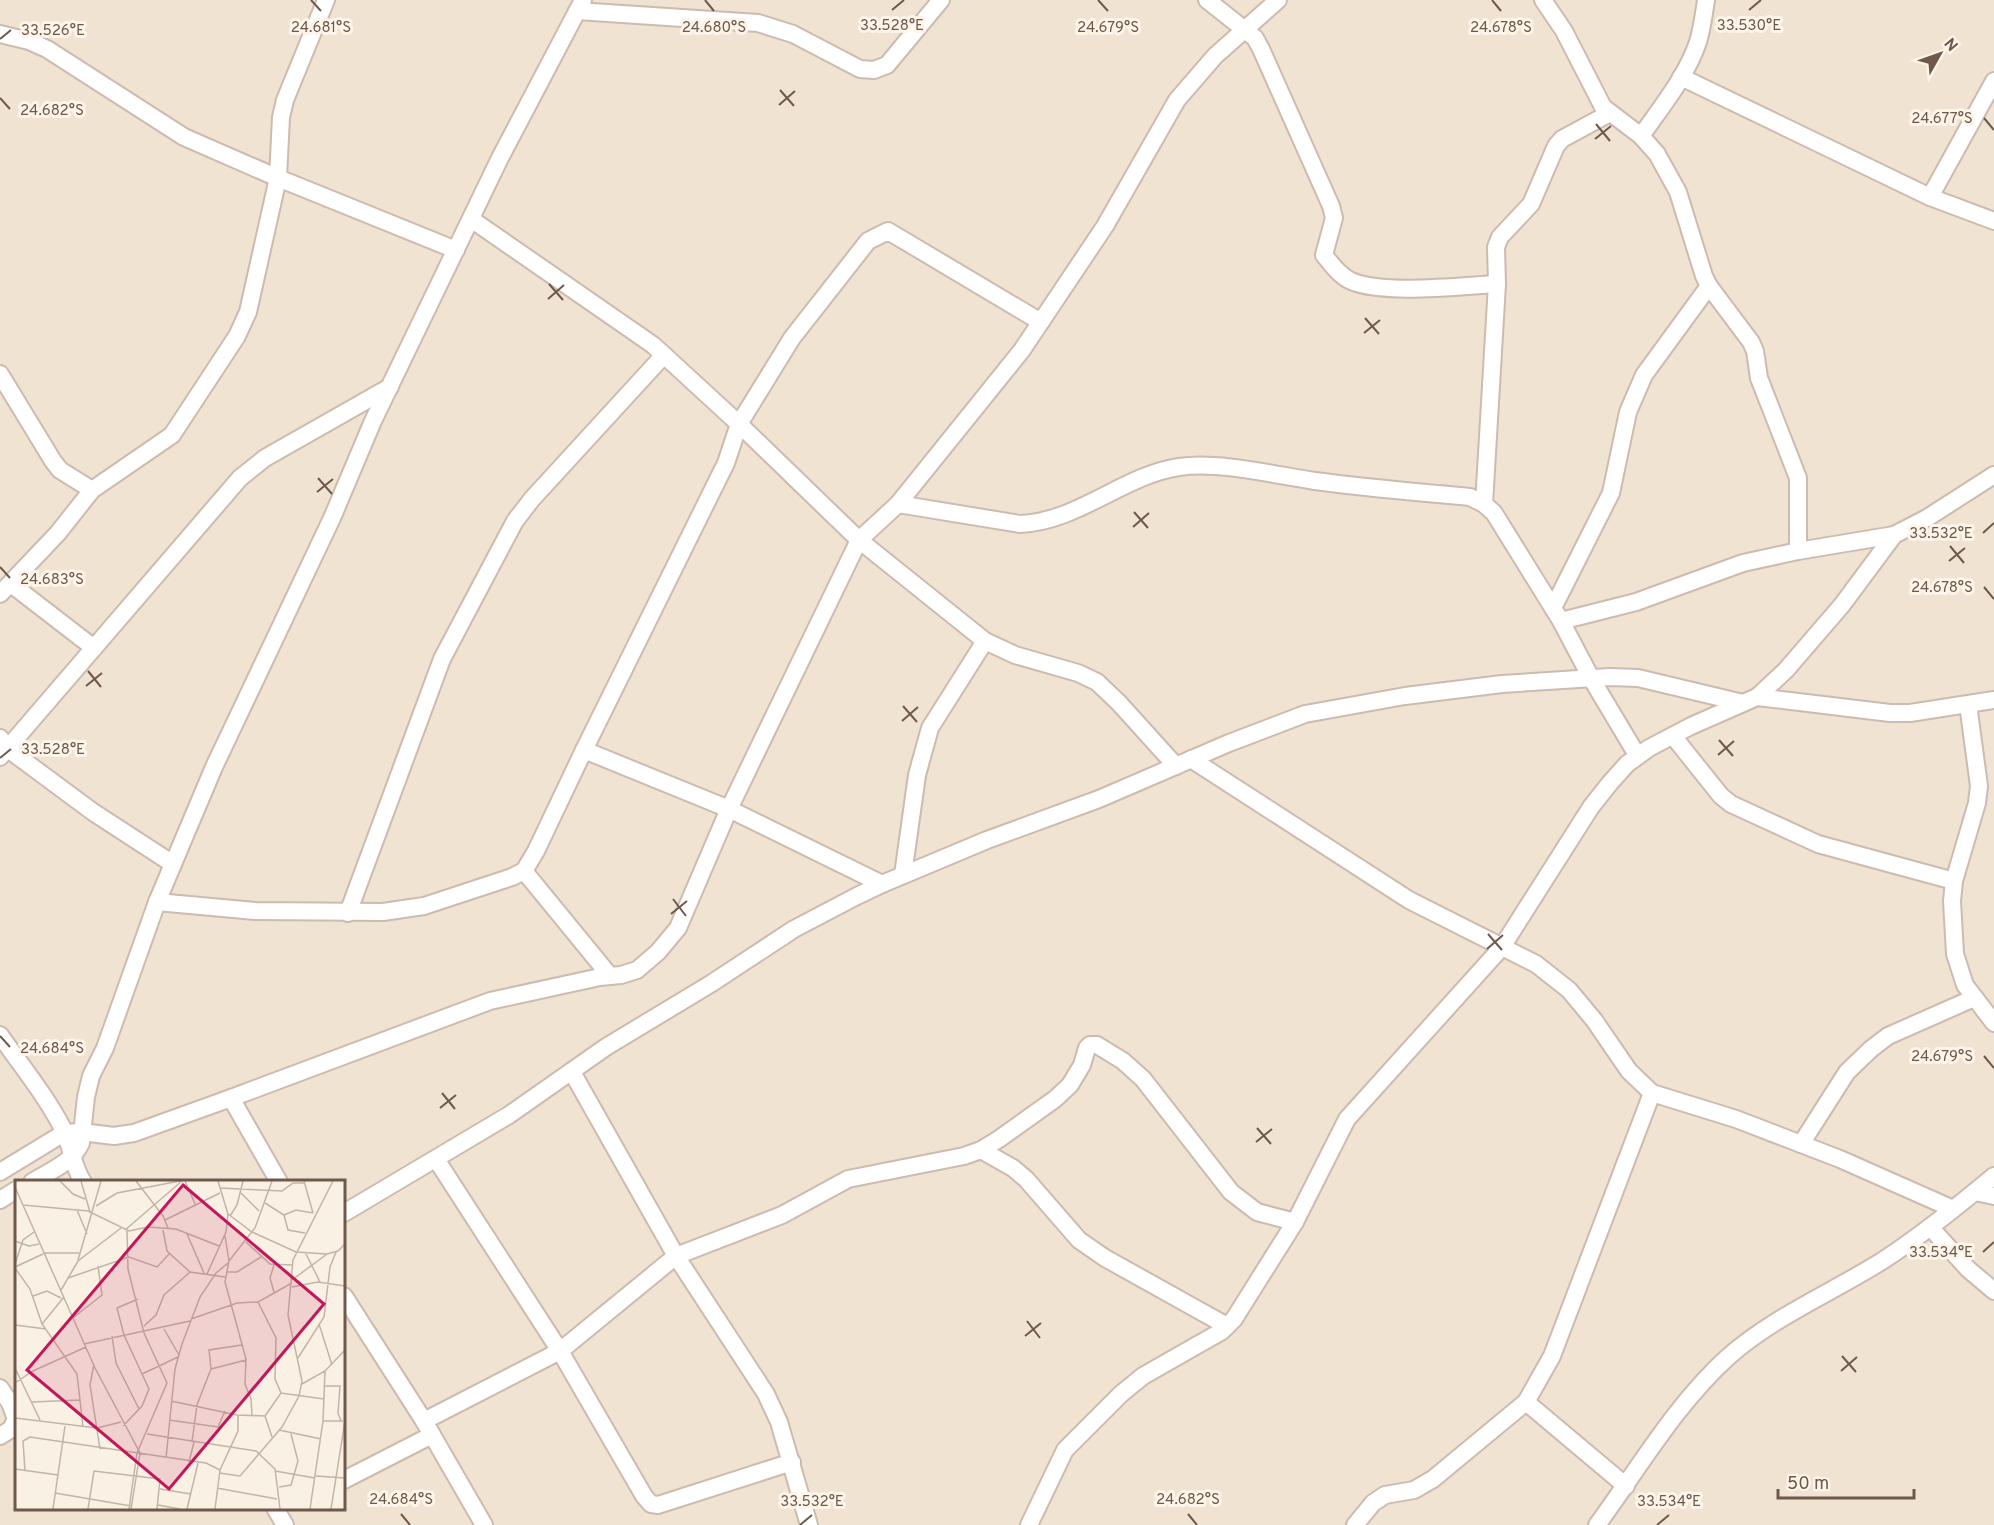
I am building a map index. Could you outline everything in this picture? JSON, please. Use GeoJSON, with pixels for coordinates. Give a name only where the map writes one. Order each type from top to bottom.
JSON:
{"type":"FeatureCollection","features":[{"type":"Feature","properties":{"kind":"street"},"geometry":{"type":"LineString","coordinates":[[94,648],[5,589],[58,533],[92,490],[172,435],[237,336],[248,312],[278,178],[281,117],[285,100],[326,0]]}},
{"type":"Feature","properties":{"kind":"street"},"geometry":{"type":"LineString","coordinates":[[35,1180],[73,1157],[81,1143],[86,1097],[92,1076],[105,1048],[157,902],[214,767],[332,518],[390,387],[500,158],[580,6],[759,23],[793,34],[860,69],[874,70],[887,65],[941,0]]}},
{"type":"Feature","properties":{"kind":"street"},"geometry":{"type":"LineString","coordinates":[[1207,0],[1255,38],[1261,49],[1331,206],[1334,218],[1324,255],[1341,274],[1352,281],[1382,287],[1413,288],[1497,284]]}},
{"type":"Feature","properties":{"kind":"street"},"geometry":{"type":"LineString","coordinates":[[0,1172],[64,1133],[82,1132],[114,1136],[134,1132],[490,1001],[637,970],[658,952],[678,928],[729,809],[859,540],[898,504],[1022,350],[1105,226],[1177,100],[1215,56],[1278,0]]}},
{"type":"Feature","properties":{"kind":"street"},"geometry":{"type":"LineString","coordinates":[[1543,0],[1564,31],[1603,107],[1641,136],[1657,154],[1678,192],[1704,276],[1751,342],[1755,351],[1758,378],[1798,478],[1798,551]]}},
{"type":"Feature","properties":{"kind":"street"},"geometry":{"type":"LineString","coordinates":[[1641,136],[1681,77],[1699,40],[1706,0]]}},
{"type":"Feature","properties":{"kind":"street"},"geometry":{"type":"LineString","coordinates":[[0,34],[29,41],[46,49],[184,137],[456,250]]}},
{"type":"Feature","properties":{"kind":"street"},"geometry":{"type":"LineString","coordinates":[[1681,77],[1930,197],[1994,222]]}},
{"type":"Feature","properties":{"kind":"street"},"geometry":{"type":"LineString","coordinates":[[1930,197],[1994,81]]}},
{"type":"Feature","properties":{"kind":"street"},"geometry":{"type":"LineString","coordinates":[[1484,504],[1497,284],[1496,247],[1500,237],[1531,204],[1556,146],[1562,139],[1610,113]]}},
{"type":"Feature","properties":{"kind":"street"},"geometry":{"type":"LineString","coordinates":[[471,219],[624,323],[664,355],[859,540],[985,641],[1016,655],[1078,673],[1097,682],[1183,763],[1409,900],[1536,964],[1569,990],[1594,1020],[1629,1071],[1652,1094],[1736,1119],[1840,1159],[1953,1209]]}},
{"type":"Feature","properties":{"kind":"street"},"geometry":{"type":"LineString","coordinates":[[157,902],[255,911],[348,914],[384,912],[424,906],[512,878],[524,871],[536,851],[726,464],[739,424],[792,338],[868,241],[888,231],[1041,322]]}},
{"type":"Feature","properties":{"kind":"street"},"geometry":{"type":"LineString","coordinates":[[1557,614],[1611,494],[1628,412],[1644,375],[1709,286]]}},
{"type":"Feature","properties":{"kind":"street"},"geometry":{"type":"LineString","coordinates":[[348,914],[442,659],[515,521],[532,499],[664,355]]}},
{"type":"Feature","properties":{"kind":"street"},"geometry":{"type":"LineString","coordinates":[[0,374],[52,461],[60,470],[92,490]]}},
{"type":"Feature","properties":{"kind":"street"},"geometry":{"type":"LineString","coordinates":[[173,864],[93,812],[3,748],[94,648],[240,478],[266,458],[390,387]]}},
{"type":"Feature","properties":{"kind":"street"},"geometry":{"type":"LineString","coordinates":[[898,504],[1020,524],[1033,524],[1055,518],[1160,471],[1206,465],[1317,481],[1470,497],[1484,504],[1494,513],[1557,614],[1591,678],[1637,755]]}},
{"type":"Feature","properties":{"kind":"street"},"geometry":{"type":"LineString","coordinates":[[1557,614],[1636,602],[1743,562],[1894,535],[1927,518],[1994,475]]}},
{"type":"Feature","properties":{"kind":"street"},"geometry":{"type":"LineString","coordinates":[[1029,1525],[1065,1450],[1121,1394],[1143,1376],[1222,1331],[1234,1319],[1294,1222],[1347,1119],[1502,947],[1591,807],[1610,783],[1637,755],[1750,700],[1786,670],[1842,605],[1894,535]]}},
{"type":"Feature","properties":{"kind":"street"},"geometry":{"type":"LineString","coordinates":[[903,875],[917,775],[930,728],[985,641]]}},
{"type":"Feature","properties":{"kind":"street"},"geometry":{"type":"LineString","coordinates":[[345,1212],[509,1115],[606,1047],[712,983],[794,929],[903,875],[987,840],[1100,799],[1305,714],[1405,696],[1502,684],[1591,678],[1638,678],[1750,700],[1890,713],[1910,713],[1994,700]]}},
{"type":"Feature","properties":{"kind":"street"},"geometry":{"type":"LineString","coordinates":[[1968,705],[1979,786],[1977,803],[1954,881],[1952,901],[1955,954],[1965,985],[1994,1023]]}},
{"type":"Feature","properties":{"kind":"street"},"geometry":{"type":"LineString","coordinates":[[1673,736],[1721,796],[1731,804],[1818,844],[1954,881]]}},
{"type":"Feature","properties":{"kind":"street"},"geometry":{"type":"LineString","coordinates":[[584,750],[729,809],[882,884]]}},
{"type":"Feature","properties":{"kind":"street"},"geometry":{"type":"LineString","coordinates":[[524,871],[610,976]]}},
{"type":"Feature","properties":{"kind":"street"},"geometry":{"type":"LineString","coordinates":[[1801,1144],[1847,1072],[1871,1049],[1888,1036],[1974,998]]}},
{"type":"Feature","properties":{"kind":"street"},"geometry":{"type":"LineString","coordinates":[[0,1035],[64,1133],[82,1180]]}},
{"type":"Feature","properties":{"kind":"street"},"geometry":{"type":"LineString","coordinates":[[345,1479],[560,1351],[676,1256],[782,1215],[848,1179],[964,1156],[981,1150],[1055,1099],[1070,1085],[1090,1045],[1097,1045],[1123,1061],[1143,1079],[1231,1192],[1257,1212],[1294,1222]]}},
{"type":"Feature","properties":{"kind":"street"},"geometry":{"type":"LineString","coordinates":[[572,1072],[676,1256],[766,1395],[779,1422],[809,1525]]}},
{"type":"Feature","properties":{"kind":"street"},"geometry":{"type":"LineString","coordinates":[[1355,1525],[1373,1503],[1385,1495],[1414,1490],[1432,1479],[1526,1402],[1552,1356],[1652,1094]]}},
{"type":"Feature","properties":{"kind":"street"},"geometry":{"type":"LineString","coordinates":[[231,1098],[278,1180]]}},
{"type":"Feature","properties":{"kind":"street"},"geometry":{"type":"LineString","coordinates":[[981,1150],[1026,1179],[1080,1240],[1105,1258],[1227,1326]]}},
{"type":"Feature","properties":{"kind":"street"},"geometry":{"type":"LineString","coordinates":[[436,1159],[560,1351],[644,1496],[651,1504],[658,1505],[792,1462]]}},
{"type":"Feature","properties":{"kind":"street"},"geometry":{"type":"LineString","coordinates":[[1597,1525],[1688,1399],[1728,1357],[1764,1330],[1882,1261],[1930,1227],[1994,1176]]}},
{"type":"Feature","properties":{"kind":"street"},"geometry":{"type":"LineString","coordinates":[[0,1200],[15,1191]]}},
{"type":"Feature","properties":{"kind":"street"},"geometry":{"type":"LineString","coordinates":[[1975,1192],[1994,1196]]}},
{"type":"Feature","properties":{"kind":"street"},"geometry":{"type":"LineString","coordinates":[[1930,1227],[1968,1269],[1994,1291]]}},
{"type":"Feature","properties":{"kind":"street"},"geometry":{"type":"LineString","coordinates":[[345,1298],[428,1428],[484,1525]]}},
{"type":"Feature","properties":{"kind":"street"},"geometry":{"type":"LineString","coordinates":[[0,1388],[10,1403],[15,1416]]}},
{"type":"Feature","properties":{"kind":"street"},"geometry":{"type":"LineString","coordinates":[[1526,1402],[1626,1486]]}},
{"type":"Feature","properties":{"kind":"street"},"geometry":{"type":"LineString","coordinates":[[0,1436],[10,1429],[15,1421]]}},
{"type":"Feature","properties":{"kind":"shaded area"},"geometry":{"type":"Polygon","coordinates":[[[0,0],[1994,0],[1994,1525],[0,1525],[0,0]]]}}]}
